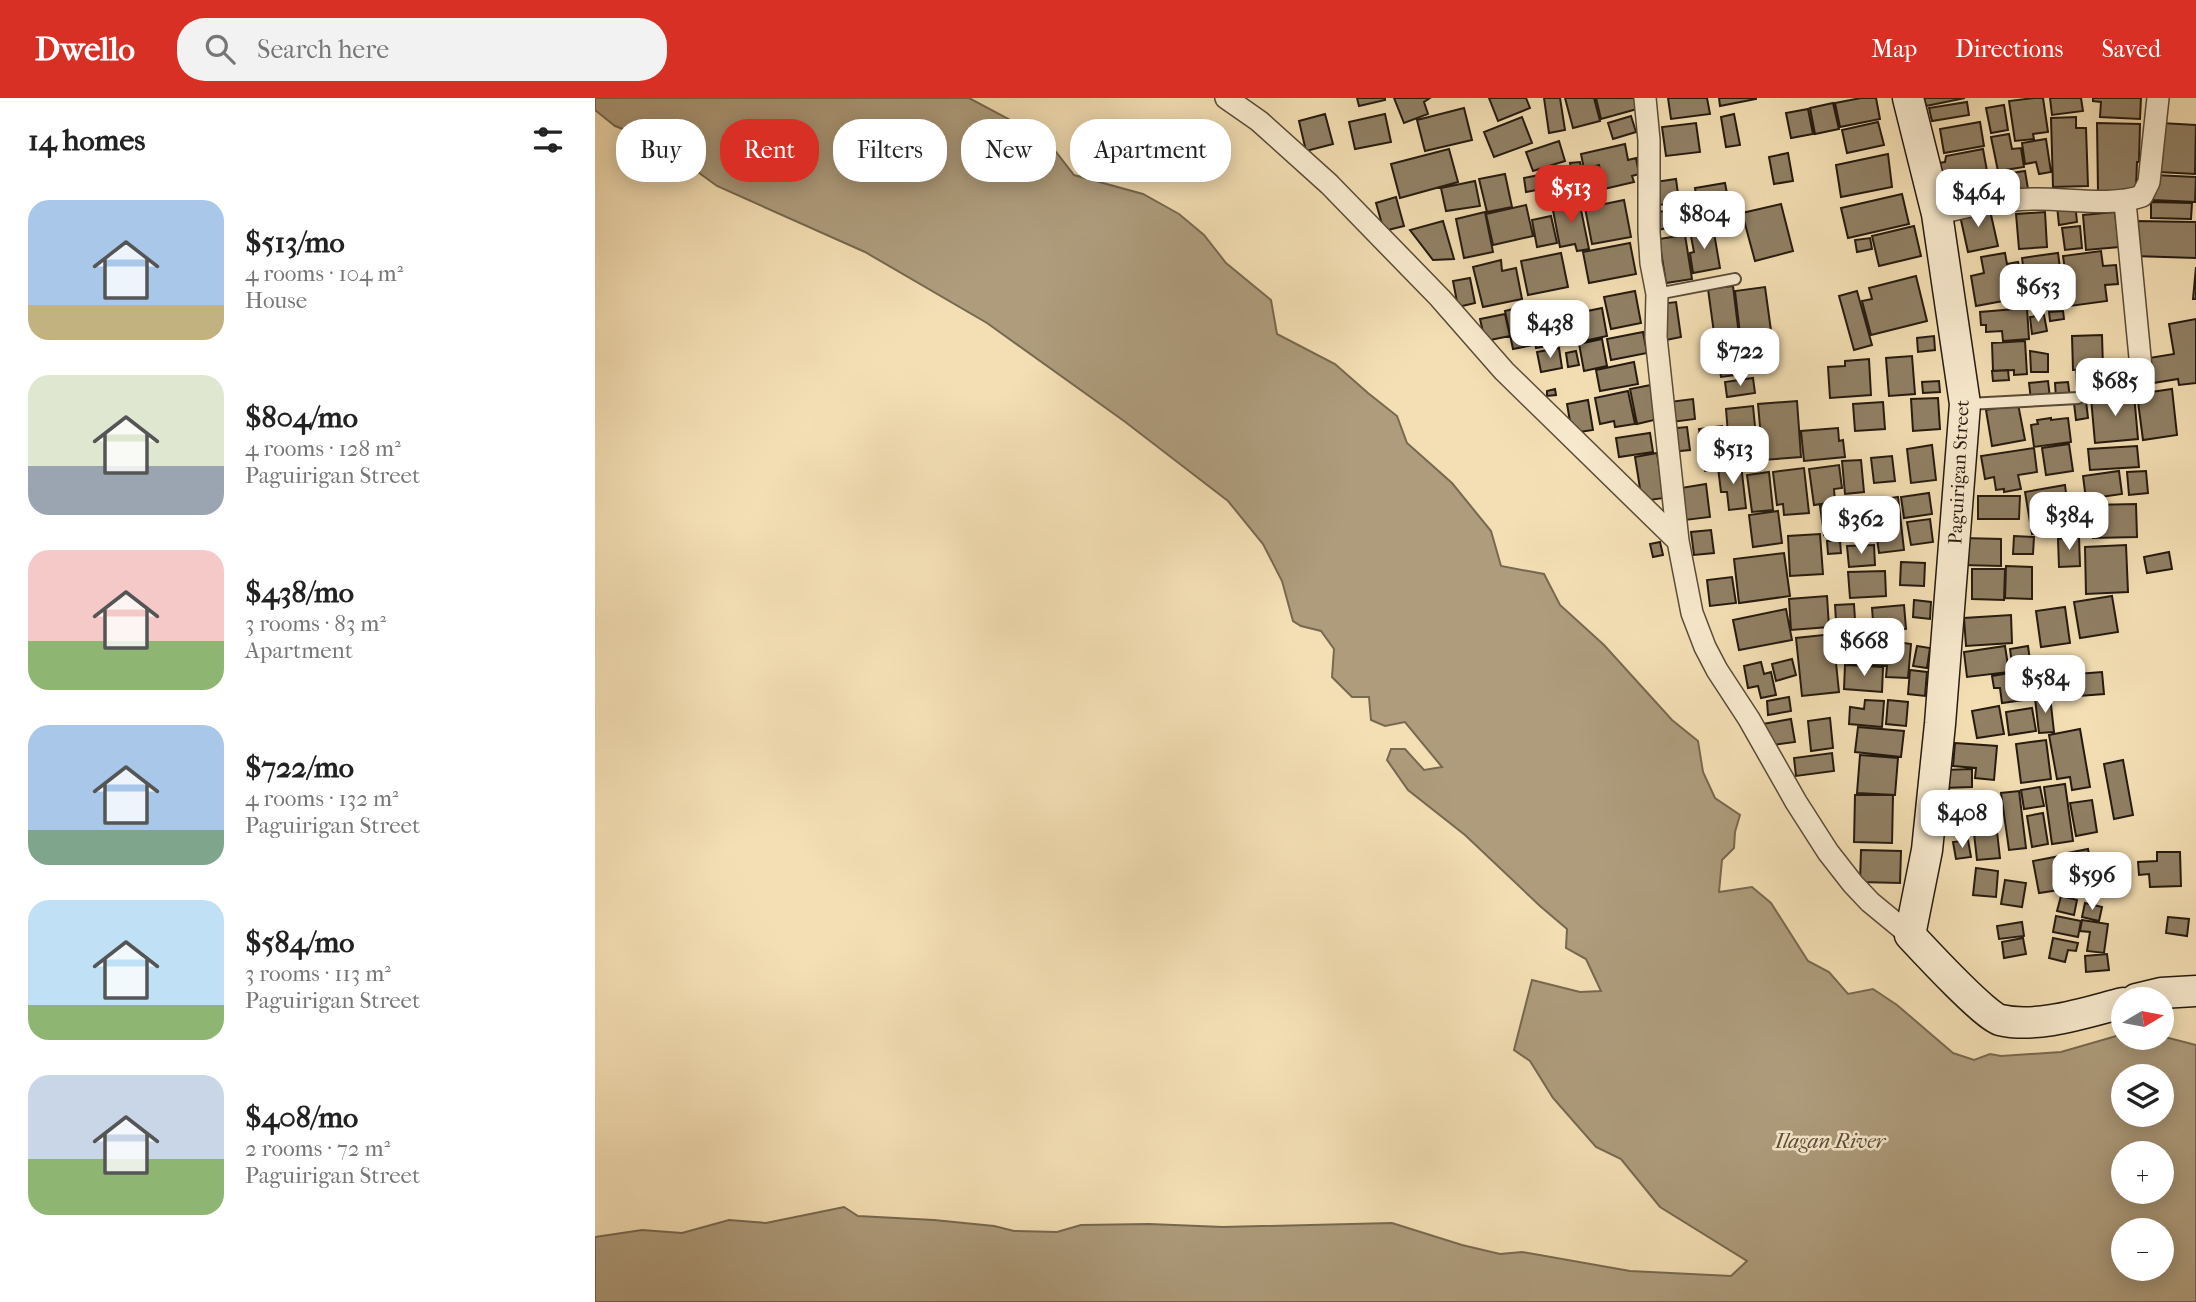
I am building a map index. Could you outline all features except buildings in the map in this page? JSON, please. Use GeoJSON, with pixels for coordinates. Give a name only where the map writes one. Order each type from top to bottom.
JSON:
{"type":"FeatureCollection","features":[{"type":"Feature","properties":{"kind":"main road","name":"Paguirigan Street"},"geometry":{"type":"LineString","coordinates":[[1908,98],[1937,214],[1965,404],[1940,724],[1927,850],[1910,935]]}},
{"type":"Feature","properties":{"kind":"main road"},"geometry":{"type":"LineString","coordinates":[[1910,935],[1997,1020],[2025,1022],[2064,1017],[2111,1006]]}},
{"type":"Feature","properties":{"kind":"main road"},"geometry":{"type":"LineString","coordinates":[[2174,992],[2196,991]]}},
{"type":"Feature","properties":{"kind":"street"},"geometry":{"type":"LineString","coordinates":[[1226,98],[1259,121],[1329,184],[1440,299],[1504,371],[1678,541]]}},
{"type":"Feature","properties":{"kind":"street"},"geometry":{"type":"LineString","coordinates":[[1645,98],[1649,140],[1649,232],[1657,294],[1656,337],[1678,541],[1692,613],[1705,647],[1729,691],[1749,719],[1828,852],[1870,902],[1910,935]]}},
{"type":"Feature","properties":{"kind":"street"},"geometry":{"type":"LineString","coordinates":[[1937,214],[1983,202],[2034,199],[2125,202],[2142,196],[2149,182],[2158,98]]}},
{"type":"Feature","properties":{"kind":"street"},"geometry":{"type":"LineString","coordinates":[[2125,202],[2142,378]]}},
{"type":"Feature","properties":{"kind":"lane"},"geometry":{"type":"LineString","coordinates":[[1657,294],[1735,279]]}},
{"type":"Feature","properties":{"kind":"lane"},"geometry":{"type":"LineString","coordinates":[[1965,404],[2078,398]]}},
{"type":"Feature","properties":{"kind":"water","name":"Ilagan River"},"geometry":{"type":"Polygon","coordinates":[[[595,98],[969,98],[1008,119],[961,119],[961,182],[1056,182],[1056,152],[1070,170],[1070,182],[1099,182],[1143,194],[1179,214],[1204,235],[1226,263],[1271,300],[1277,334],[1335,364],[1397,416],[1407,443],[1452,483],[1491,531],[1501,566],[1544,574],[1560,605],[1604,645],[1672,720],[1698,741],[1703,772],[1715,798],[1740,815],[1734,848],[1722,860],[1719,892],[1752,887],[1771,903],[1808,961],[1829,972],[1848,994],[1873,989],[1897,1005],[1953,1053],[1974,1060],[1990,1054],[2001,1056],[2061,1052],[2111,1037],[2111,1050],[2174,1050],[2174,1039],[2196,1045],[2196,1302],[595,1302],[595,1237],[642,1230],[682,1233],[729,1220],[766,1223],[844,1207],[858,1216],[934,1220],[994,1226],[1014,1231],[1057,1232],[1081,1225],[1223,1227],[1392,1223],[1500,1254],[1522,1252],[1630,1271],[1731,1276],[1747,1261],[1660,1207],[1621,1159],[1596,1147],[1553,1098],[1530,1061],[1514,1050],[1532,980],[1580,992],[1601,991],[1586,959],[1566,948],[1567,929],[1465,835],[1408,790],[1387,760],[1391,749],[1405,749],[1424,770],[1442,767],[1405,722],[1385,726],[1371,720],[1369,697],[1352,697],[1332,677],[1334,649],[1321,631],[1293,621],[1282,581],[1263,544],[1228,501],[1124,421],[987,323],[865,252],[717,186],[706,178],[706,119],[616,119],[615,126],[595,110],[595,98]]]}}]}
